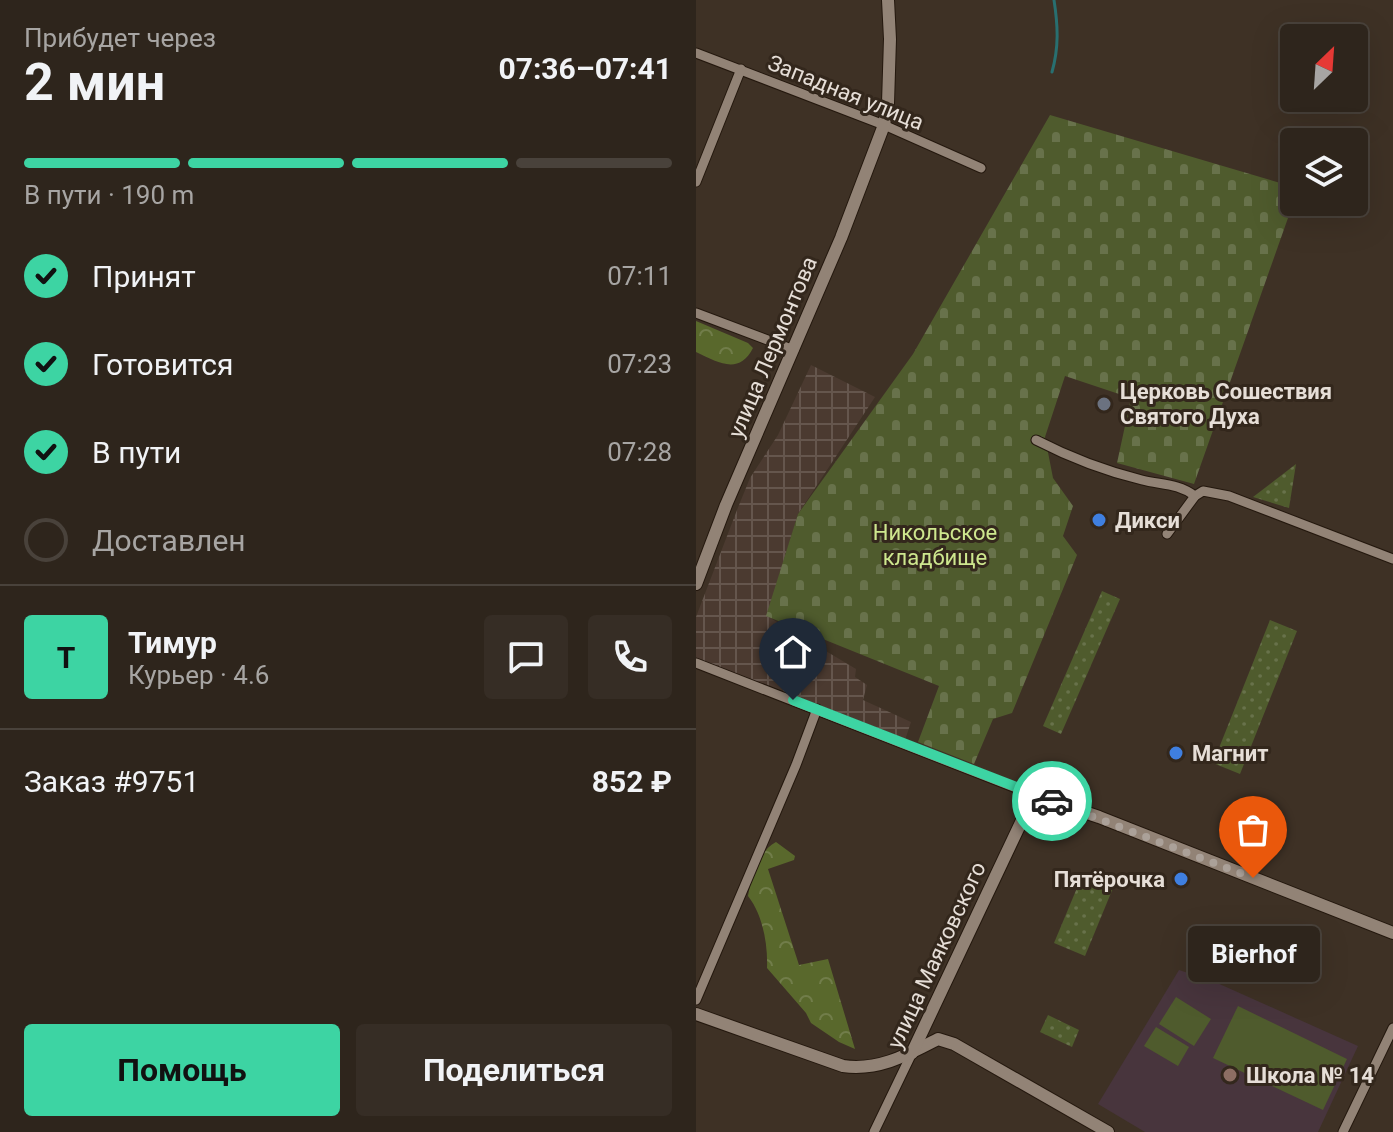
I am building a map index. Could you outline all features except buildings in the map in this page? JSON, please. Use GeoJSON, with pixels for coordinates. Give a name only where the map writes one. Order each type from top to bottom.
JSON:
{"type":"FeatureCollection","features":[{"type":"Feature","properties":{"kind":"main road","name":"улица Лермонтова"},"geometry":{"type":"LineString","coordinates":[[696,584],[884,125],[889,71],[888,0]]}},
{"type":"Feature","properties":{"kind":"main road"},"geometry":{"type":"LineString","coordinates":[[1034,795],[1099,817],[1393,933]]}},
{"type":"Feature","properties":{"kind":"main road","name":"улица Маяковского"},"geometry":{"type":"LineString","coordinates":[[912,1053],[1034,795]]}},
{"type":"Feature","properties":{"kind":"main road"},"geometry":{"type":"LineString","coordinates":[[696,1014],[843,1066],[879,1066],[938,1039],[954,1044],[1108,1132]]}},
{"type":"Feature","properties":{"kind":"street","name":"Западная улица"},"geometry":{"type":"LineString","coordinates":[[696,53],[884,125],[981,168]]}},
{"type":"Feature","properties":{"kind":"street"},"geometry":{"type":"LineString","coordinates":[[696,182],[741,69]]}},
{"type":"Feature","properties":{"kind":"street"},"geometry":{"type":"LineString","coordinates":[[696,313],[794,350]]}},
{"type":"Feature","properties":{"kind":"street"},"geometry":{"type":"LineString","coordinates":[[1036,440],[1068,456],[1143,481],[1182,486],[1195,496]]}},
{"type":"Feature","properties":{"kind":"street"},"geometry":{"type":"LineString","coordinates":[[1167,534],[1195,496],[1203,491],[1229,496],[1393,559]]}},
{"type":"Feature","properties":{"kind":"street"},"geometry":{"type":"LineString","coordinates":[[696,663],[1034,795]]}},
{"type":"Feature","properties":{"kind":"street"},"geometry":{"type":"LineString","coordinates":[[696,1000],[817,709]]}},
{"type":"Feature","properties":{"kind":"street"},"geometry":{"type":"LineString","coordinates":[[1343,1132],[1393,1028]]}},
{"type":"Feature","properties":{"kind":"street","name":"улица Маяковского"},"geometry":{"type":"LineString","coordinates":[[874,1132],[912,1053]]}},
{"type":"Feature","properties":{"kind":"shaded area"},"geometry":{"type":"Polygon","coordinates":[[[811,365],[875,397],[798,514],[767,616],[856,669],[855,677],[867,685],[863,700],[911,722],[905,740],[696,660],[696,617],[737,510],[750,478],[778,435],[811,365]]]}},
{"type":"Feature","properties":{"kind":"shaded area","name":"Школа № 14"},"geometry":{"type":"Polygon","coordinates":[[[1179,970],[1215,982],[1358,1046],[1318,1132],[1145,1132],[1098,1104],[1179,970]]]}},
{"type":"Feature","properties":{"kind":"green space","name":"Никольское кладбище"},"geometry":{"type":"Polygon","coordinates":[[[1050,115],[1280,183],[1280,216],[1289,216],[1194,484],[1117,463],[1131,398],[1065,376],[1045,437],[1053,478],[1073,506],[1063,536],[1077,555],[1012,713],[993,719],[974,764],[918,742],[939,686],[766,616],[798,514],[913,354],[1050,115]]]}},
{"type":"Feature","properties":{"kind":"green space"},"geometry":{"type":"Polygon","coordinates":[[[696,321],[753,348],[741,362],[735,364],[720,363],[704,356],[696,352],[696,321]]]}},
{"type":"Feature","properties":{"kind":"green space"},"geometry":{"type":"Polygon","coordinates":[[[1296,464],[1289,508],[1253,497],[1296,464]]]}},
{"type":"Feature","properties":{"kind":"green space"},"geometry":{"type":"Polygon","coordinates":[[[1102,591],[1120,599],[1061,734],[1043,726],[1102,591]]]}},
{"type":"Feature","properties":{"kind":"green space"},"geometry":{"type":"Polygon","coordinates":[[[1270,620],[1297,631],[1240,774],[1213,763],[1270,620]]]}},
{"type":"Feature","properties":{"kind":"green space"},"geometry":{"type":"Polygon","coordinates":[[[776,842],[795,856],[794,860],[768,869],[799,965],[828,959],[855,1049],[811,1023],[767,968],[764,930],[748,896],[760,858],[776,842]]]}},
{"type":"Feature","properties":{"kind":"green space"},"geometry":{"type":"Polygon","coordinates":[[[1082,876],[1113,888],[1085,956],[1054,943],[1082,876]]]}},
{"type":"Feature","properties":{"kind":"green space"},"geometry":{"type":"Polygon","coordinates":[[[1176,997],[1211,1019],[1194,1046],[1159,1024],[1176,997]]]}},
{"type":"Feature","properties":{"kind":"green space"},"geometry":{"type":"Polygon","coordinates":[[[1238,1006],[1347,1059],[1323,1110],[1213,1058],[1238,1006]]]}},
{"type":"Feature","properties":{"kind":"green space"},"geometry":{"type":"Polygon","coordinates":[[[1048,1015],[1079,1030],[1072,1047],[1040,1032],[1048,1015]]]}},
{"type":"Feature","properties":{"kind":"green space"},"geometry":{"type":"Polygon","coordinates":[[[1156,1027],[1189,1047],[1178,1066],[1144,1046],[1156,1027]]]}},
{"type":"Feature","properties":{"kind":"waterway"},"geometry":{"type":"LineString","coordinates":[[1052,72],[1057,36],[1054,0]]}},
{"type":"Feature","properties":{"kind":"way so far"},"geometry":{"type":"LineString","coordinates":[[1052,801],[1253,878]]}},
{"type":"Feature","properties":{"kind":"place","name":"Церковь Сошествия Святого Духа"},"geometry":{"type":"Point","coordinates":[1104,404]}},
{"type":"Feature","properties":{"kind":"place","name":"Дикси"},"geometry":{"type":"Point","coordinates":[1099,520]}},
{"type":"Feature","properties":{"kind":"place","name":"Магнит"},"geometry":{"type":"Point","coordinates":[1176,753]}},
{"type":"Feature","properties":{"kind":"place","name":"Bierhof"},"geometry":{"type":"Point","coordinates":[1253,878]}},
{"type":"Feature","properties":{"kind":"place","name":"Пятёрочка"},"geometry":{"type":"Point","coordinates":[1181,879]}},
{"type":"Feature","properties":{"kind":"place","name":"Школа № 14"},"geometry":{"type":"Point","coordinates":[1230,1075]}},
{"type":"Feature","properties":{"kind":"route"},"geometry":{"type":"LineString","coordinates":[[793,700],[1052,801]]}}]}
